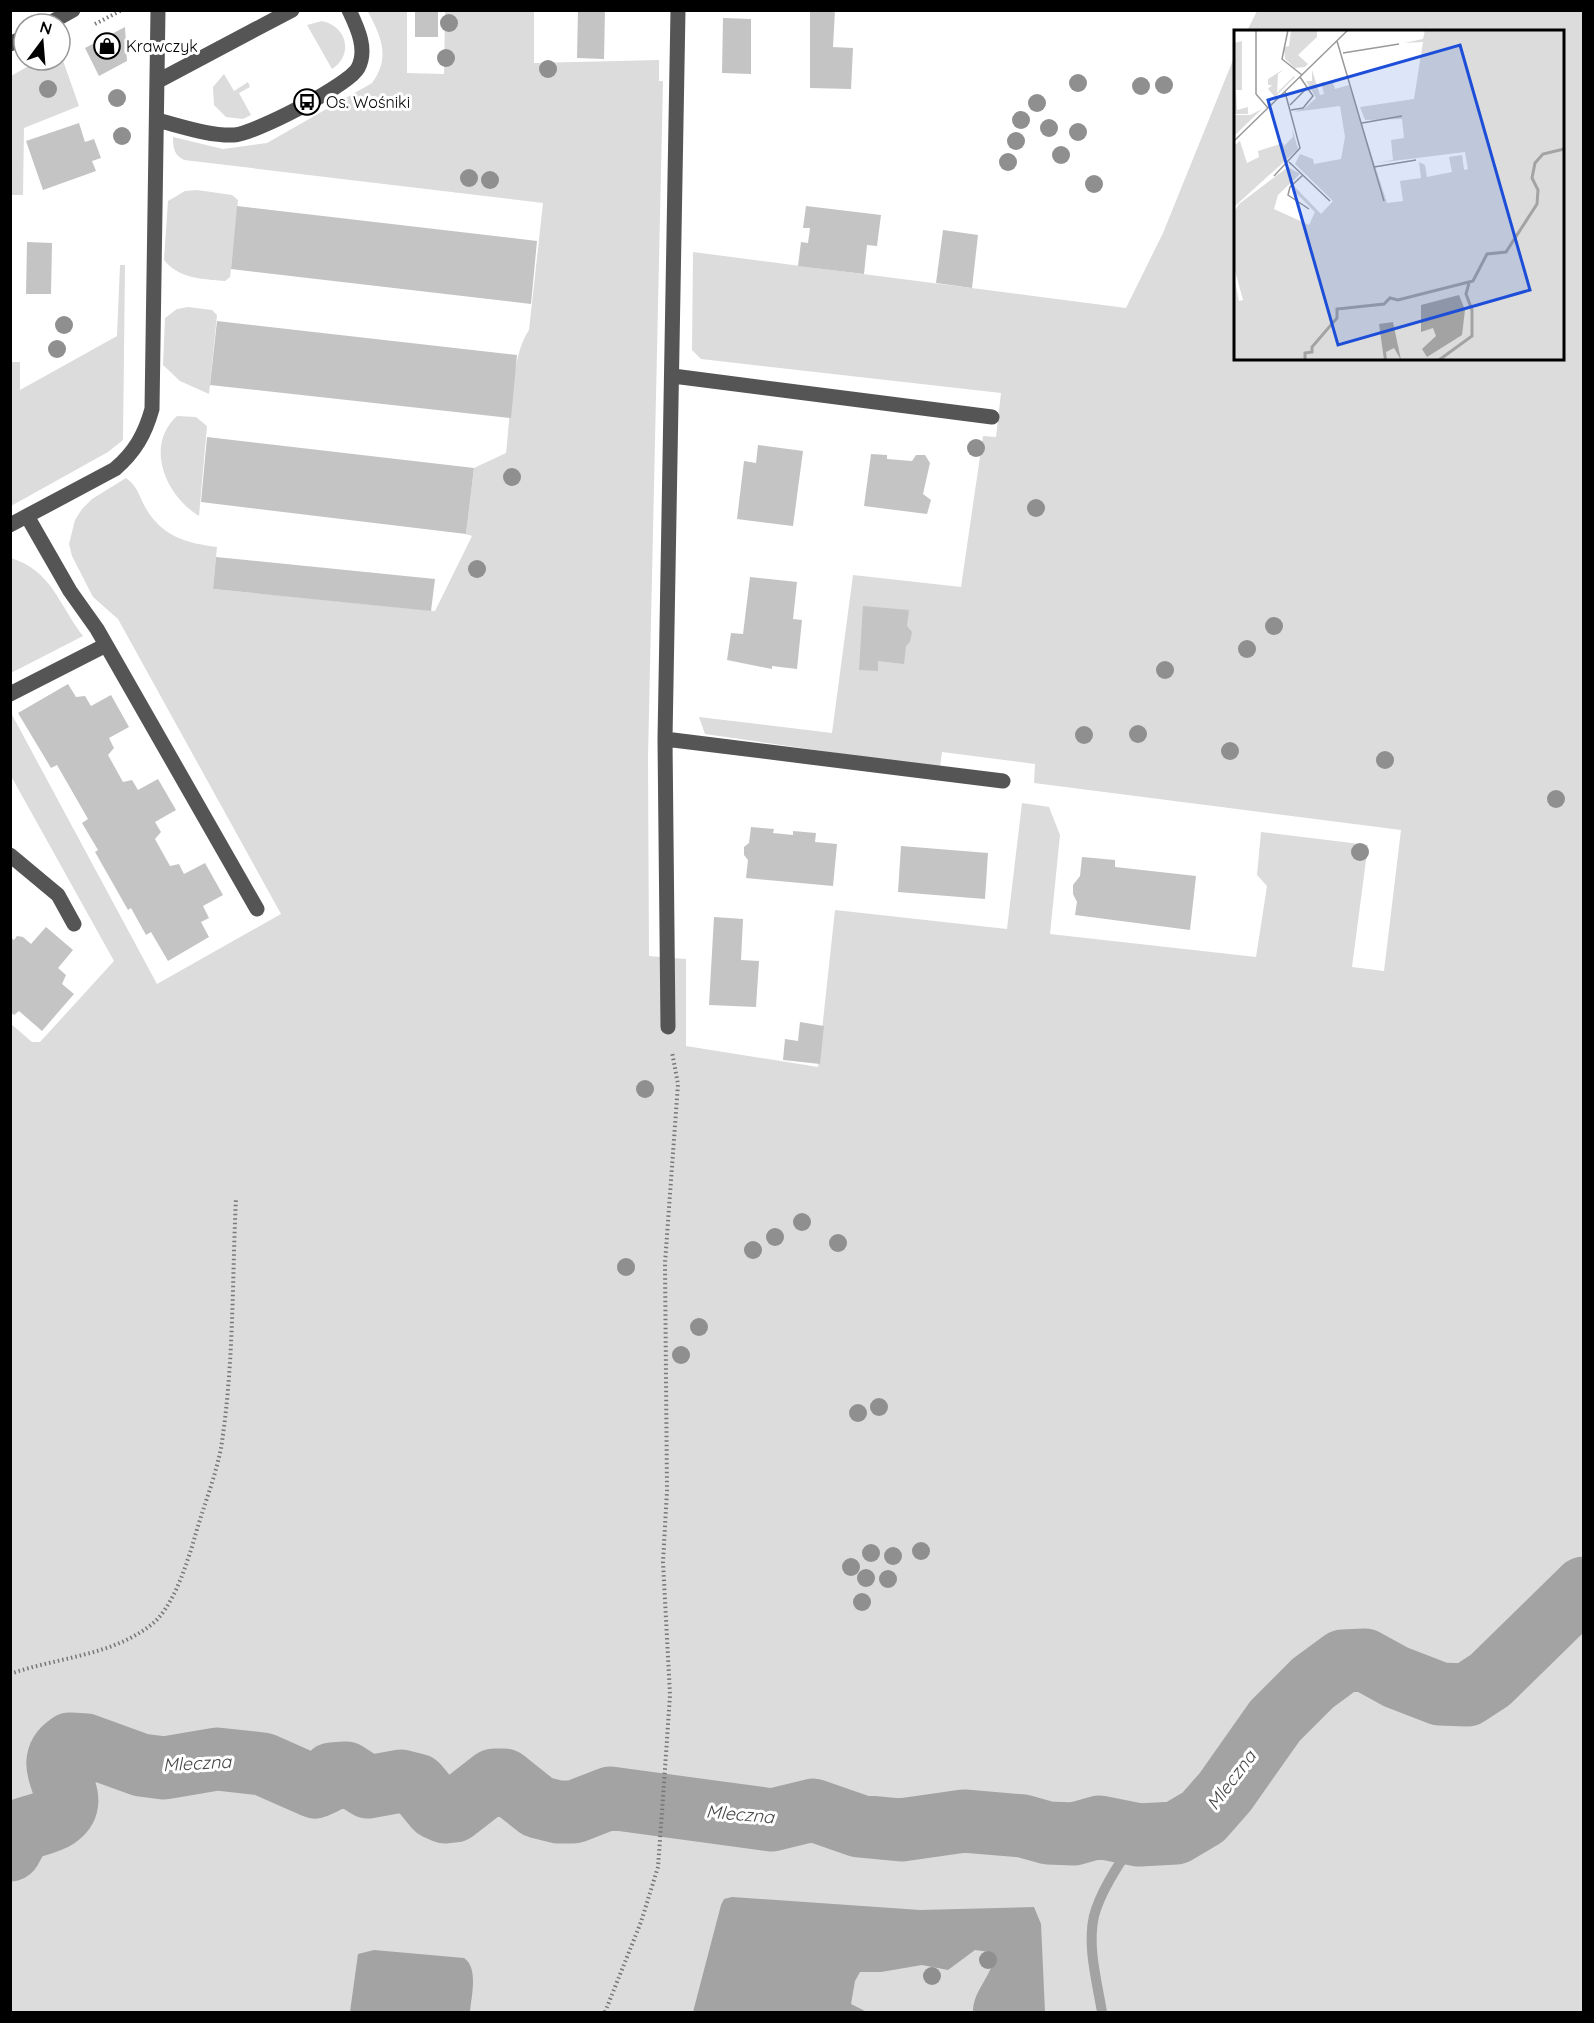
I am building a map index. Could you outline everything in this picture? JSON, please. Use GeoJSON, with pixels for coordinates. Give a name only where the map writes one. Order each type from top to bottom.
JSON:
{"type":"FeatureCollection","features":[{"type":"Feature","properties":{"kind":"street"},"geometry":{"type":"LineString","coordinates":[[10,525],[115,470],[130,457],[152,409],[158,10]]}},
{"type":"Feature","properties":{"kind":"street"},"geometry":{"type":"LineString","coordinates":[[158,81],[292,10]]}},
{"type":"Feature","properties":{"kind":"street"},"geometry":{"type":"LineString","coordinates":[[157,120],[234,135],[254,132],[342,83],[358,68],[362,46],[349,10]]}},
{"type":"Feature","properties":{"kind":"street"},"geometry":{"type":"LineString","coordinates":[[668,1027],[665,739],[678,10]]}},
{"type":"Feature","properties":{"kind":"street"},"geometry":{"type":"LineString","coordinates":[[673,376],[992,417]]}},
{"type":"Feature","properties":{"kind":"street"},"geometry":{"type":"LineString","coordinates":[[27,516],[70,591],[105,645],[257,909]]}},
{"type":"Feature","properties":{"kind":"street"},"geometry":{"type":"LineString","coordinates":[[10,694],[105,645]]}},
{"type":"Feature","properties":{"kind":"street"},"geometry":{"type":"LineString","coordinates":[[665,739],[1003,781]]}},
{"type":"Feature","properties":{"kind":"street"},"geometry":{"type":"LineString","coordinates":[[10,855],[58,895],[74,924]]}},
{"type":"Feature","properties":{"kind":"path"},"geometry":{"type":"LineString","coordinates":[[605,2013],[641,1922],[658,1867],[670,1695],[663,1562],[667,1491],[665,1263],[678,1084],[668,1027]]}},
{"type":"Feature","properties":{"kind":"path"},"geometry":{"type":"LineString","coordinates":[[10,1674],[71,1656],[110,1649],[127,1641],[154,1623],[174,1594],[187,1562],[220,1450],[227,1395],[236,1198]]}},
{"type":"Feature","properties":{"kind":"shaded area"},"geometry":{"type":"Polygon","coordinates":[[[367,10],[407,11],[407,73],[444,74],[445,11],[534,12],[534,63],[659,60],[659,81],[663,81],[648,757],[649,956],[686,959],[686,1046],[818,1067],[835,910],[1007,929],[1022,803],[1049,807],[1060,835],[1050,934],[1256,957],[1267,886],[1257,875],[1261,832],[1368,845],[1352,967],[1384,971],[1401,830],[1034,783],[1035,764],[942,752],[940,768],[705,734],[699,717],[832,733],[853,575],[961,587],[983,436],[996,437],[1001,393],[701,359],[692,350],[693,252],[1126,308],[1163,233],[1234,57],[1234,360],[1564,360],[1564,30],[1248,30],[1257,11],[1583,11],[1583,2012],[11,2012],[10,1023],[32,1042],[40,1042],[114,961],[11,776],[10,711],[157,984],[281,914],[118,619],[93,597],[72,556],[69,544],[75,520],[82,509],[92,499],[126,478],[135,487],[150,515],[165,530],[184,540],[217,547],[213,589],[435,611],[472,536],[466,534],[474,468],[506,453],[515,371],[518,355],[529,330],[543,203],[184,160],[176,153],[173,145],[173,137],[223,149],[267,143],[372,83],[378,73],[382,55],[382,46],[367,10]]]}},
{"type":"Feature","properties":{"kind":"shaded area"},"geometry":{"type":"Polygon","coordinates":[[[322,21],[337,29],[345,42],[343,56],[332,69],[307,25],[322,21]]]}},
{"type":"Feature","properties":{"kind":"shaded area"},"geometry":{"type":"Polygon","coordinates":[[[18,72],[67,72],[79,106],[24,128],[23,195],[11,195],[11,76],[18,72]]]}},
{"type":"Feature","properties":{"kind":"shaded area"},"geometry":{"type":"Polygon","coordinates":[[[224,74],[234,91],[248,82],[250,87],[239,93],[251,115],[243,119],[226,117],[214,105],[213,87],[224,74]]]}},
{"type":"Feature","properties":{"kind":"shaded area"},"geometry":{"type":"Polygon","coordinates":[[[197,190],[232,195],[238,200],[230,277],[225,281],[184,274],[164,260],[168,201],[185,191],[197,190]]]}},
{"type":"Feature","properties":{"kind":"shaded area"},"geometry":{"type":"Polygon","coordinates":[[[120,265],[125,265],[123,440],[108,452],[11,506],[11,362],[20,362],[20,390],[117,336],[120,265]]]}},
{"type":"Feature","properties":{"kind":"shaded area"},"geometry":{"type":"Polygon","coordinates":[[[188,307],[212,310],[217,315],[209,394],[180,381],[163,365],[165,318],[177,309],[188,307]]]}},
{"type":"Feature","properties":{"kind":"shaded area"},"geometry":{"type":"Polygon","coordinates":[[[177,416],[196,417],[207,426],[199,516],[177,496],[163,470],[162,441],[167,428],[177,416]]]}},
{"type":"Feature","properties":{"kind":"shaded area"},"geometry":{"type":"Polygon","coordinates":[[[11,558],[36,571],[45,580],[83,636],[11,673],[11,558]]]}},
{"type":"Feature","properties":{"kind":"shaded area"},"geometry":{"type":"Polygon","coordinates":[[[732,1897],[920,1910],[1034,1907],[1041,1924],[1045,2012],[973,2012],[978,1992],[994,1959],[989,1952],[975,1950],[948,1970],[922,1965],[881,1972],[860,1972],[855,1981],[851,2004],[867,2012],[693,2012],[721,1905],[724,1899],[732,1897]]]}},
{"type":"Feature","properties":{"kind":"shaded area"},"geometry":{"type":"Polygon","coordinates":[[[374,1950],[464,1958],[469,1963],[473,1976],[470,2012],[350,2012],[358,1954],[374,1950]]]}},
{"type":"Feature","properties":{"kind":"building"},"geometry":{"type":"Polygon","coordinates":[[[415,10],[438,10],[438,37],[415,37],[415,10]]]}},
{"type":"Feature","properties":{"kind":"building"},"geometry":{"type":"Polygon","coordinates":[[[578,10],[605,10],[604,59],[577,58],[578,10]]]}},
{"type":"Feature","properties":{"kind":"building"},"geometry":{"type":"Polygon","coordinates":[[[810,10],[835,10],[833,47],[853,48],[851,89],[810,88],[810,10]]]}},
{"type":"Feature","properties":{"kind":"building"},"geometry":{"type":"Polygon","coordinates":[[[723,18],[751,19],[751,74],[722,73],[723,18]]]}},
{"type":"Feature","properties":{"kind":"building"},"geometry":{"type":"Polygon","coordinates":[[[125,27],[127,61],[99,76],[85,48],[125,27]]]}},
{"type":"Feature","properties":{"kind":"building"},"geometry":{"type":"Polygon","coordinates":[[[79,123],[85,142],[94,139],[101,158],[92,161],[96,171],[43,190],[26,141],[79,123]]]}},
{"type":"Feature","properties":{"kind":"building"},"geometry":{"type":"Polygon","coordinates":[[[237,206],[537,241],[531,304],[231,269],[237,206]]]}},
{"type":"Feature","properties":{"kind":"building"},"geometry":{"type":"Polygon","coordinates":[[[806,206],[881,215],[877,246],[867,245],[864,274],[798,266],[801,242],[808,243],[810,228],[803,228],[806,206]]]}},
{"type":"Feature","properties":{"kind":"building"},"geometry":{"type":"Polygon","coordinates":[[[943,230],[978,235],[972,288],[936,283],[943,230]]]}},
{"type":"Feature","properties":{"kind":"building"},"geometry":{"type":"Polygon","coordinates":[[[27,242],[52,243],[51,294],[26,294],[27,242]]]}},
{"type":"Feature","properties":{"kind":"building"},"geometry":{"type":"Polygon","coordinates":[[[217,321],[517,355],[511,418],[210,385],[217,321]]]}},
{"type":"Feature","properties":{"kind":"building"},"geometry":{"type":"Polygon","coordinates":[[[207,437],[474,468],[466,534],[201,502],[207,437]]]}},
{"type":"Feature","properties":{"kind":"building"},"geometry":{"type":"Polygon","coordinates":[[[758,445],[803,451],[793,526],[737,519],[744,461],[756,463],[758,445]]]}},
{"type":"Feature","properties":{"kind":"building"},"geometry":{"type":"Polygon","coordinates":[[[871,454],[887,455],[887,459],[912,461],[916,455],[925,455],[930,463],[923,494],[931,500],[927,514],[864,506],[871,454]]]}},
{"type":"Feature","properties":{"kind":"building"},"geometry":{"type":"Polygon","coordinates":[[[216,557],[435,579],[431,611],[213,589],[216,557]]]}},
{"type":"Feature","properties":{"kind":"building"},"geometry":{"type":"Polygon","coordinates":[[[750,577],[797,582],[793,619],[802,620],[797,669],[772,666],[772,669],[727,660],[731,633],[743,634],[750,577]]]}},
{"type":"Feature","properties":{"kind":"building"},"geometry":{"type":"Polygon","coordinates":[[[863,606],[909,610],[907,626],[912,632],[910,642],[906,646],[904,664],[878,661],[878,671],[859,670],[863,606]]]}},
{"type":"Feature","properties":{"kind":"building"},"geometry":{"type":"Polygon","coordinates":[[[68,684],[76,697],[85,696],[91,706],[111,695],[129,727],[109,738],[114,748],[108,755],[123,782],[132,780],[138,790],[158,779],[176,810],[155,822],[161,832],[155,839],[170,866],[179,864],[184,874],[205,863],[223,895],[203,906],[209,918],[201,922],[209,937],[168,961],[151,932],[146,935],[131,908],[128,910],[95,852],[98,850],[82,823],[88,819],[57,765],[51,768],[18,713],[68,684]]]}},
{"type":"Feature","properties":{"kind":"building"},"geometry":{"type":"Polygon","coordinates":[[[751,827],[774,829],[773,833],[793,835],[793,831],[816,833],[815,842],[837,844],[833,886],[746,878],[748,860],[744,855],[744,847],[749,843],[751,827]]]}},
{"type":"Feature","properties":{"kind":"building"},"geometry":{"type":"Polygon","coordinates":[[[901,846],[988,853],[985,899],[898,892],[901,846]]]}},
{"type":"Feature","properties":{"kind":"building"},"geometry":{"type":"Polygon","coordinates":[[[1082,857],[1115,860],[1115,867],[1196,876],[1190,930],[1075,915],[1077,902],[1073,894],[1073,885],[1080,876],[1082,857]]]}},
{"type":"Feature","properties":{"kind":"building"},"geometry":{"type":"Polygon","coordinates":[[[714,917],[743,919],[741,960],[759,961],[756,1007],[709,1005],[714,917]]]}},
{"type":"Feature","properties":{"kind":"building"},"geometry":{"type":"Polygon","coordinates":[[[46,927],[73,950],[58,968],[66,975],[62,984],[74,994],[42,1031],[19,1011],[14,1015],[10,1012],[10,937],[14,940],[17,936],[23,937],[31,944],[46,927]]]}},
{"type":"Feature","properties":{"kind":"building"},"geometry":{"type":"Polygon","coordinates":[[[800,1022],[824,1026],[820,1064],[783,1060],[785,1039],[798,1041],[800,1022]]]}},
{"type":"Feature","properties":{"kind":"waterway","name":"Mleczna"},"geometry":{"type":"LineString","coordinates":[[10,1850],[21,1830],[45,1823],[57,1817],[65,1809],[67,1800],[58,1762],[61,1753],[70,1744],[86,1745],[141,1765],[164,1768],[217,1759],[263,1764],[315,1787],[324,1783],[332,1774],[346,1773],[368,1787],[401,1781],[417,1785],[436,1808],[445,1812],[454,1811],[494,1780],[504,1780],[538,1807],[558,1812],[574,1812],[610,1798],[772,1820],[813,1810],[859,1826],[901,1830],[964,1821],[1023,1826],[1048,1833],[1074,1834],[1099,1827],[1139,1835],[1176,1833],[1203,1817],[1225,1792],[1275,1721],[1313,1683],[1343,1661],[1365,1660],[1396,1677],[1440,1694],[1467,1695],[1490,1680],[1584,1588]]}},
{"type":"Feature","properties":{"kind":"waterway"},"geometry":{"type":"LineString","coordinates":[[1102,2012],[1092,1952],[1094,1916],[1107,1884],[1139,1835]]}},
{"type":"Feature","properties":{"kind":"place","name":"Krawczyk"},"geometry":{"type":"Point","coordinates":[107,46]}},
{"type":"Feature","properties":{"kind":"place","name":"Os. Wośniki"},"geometry":{"type":"Point","coordinates":[307,102]}}]}
